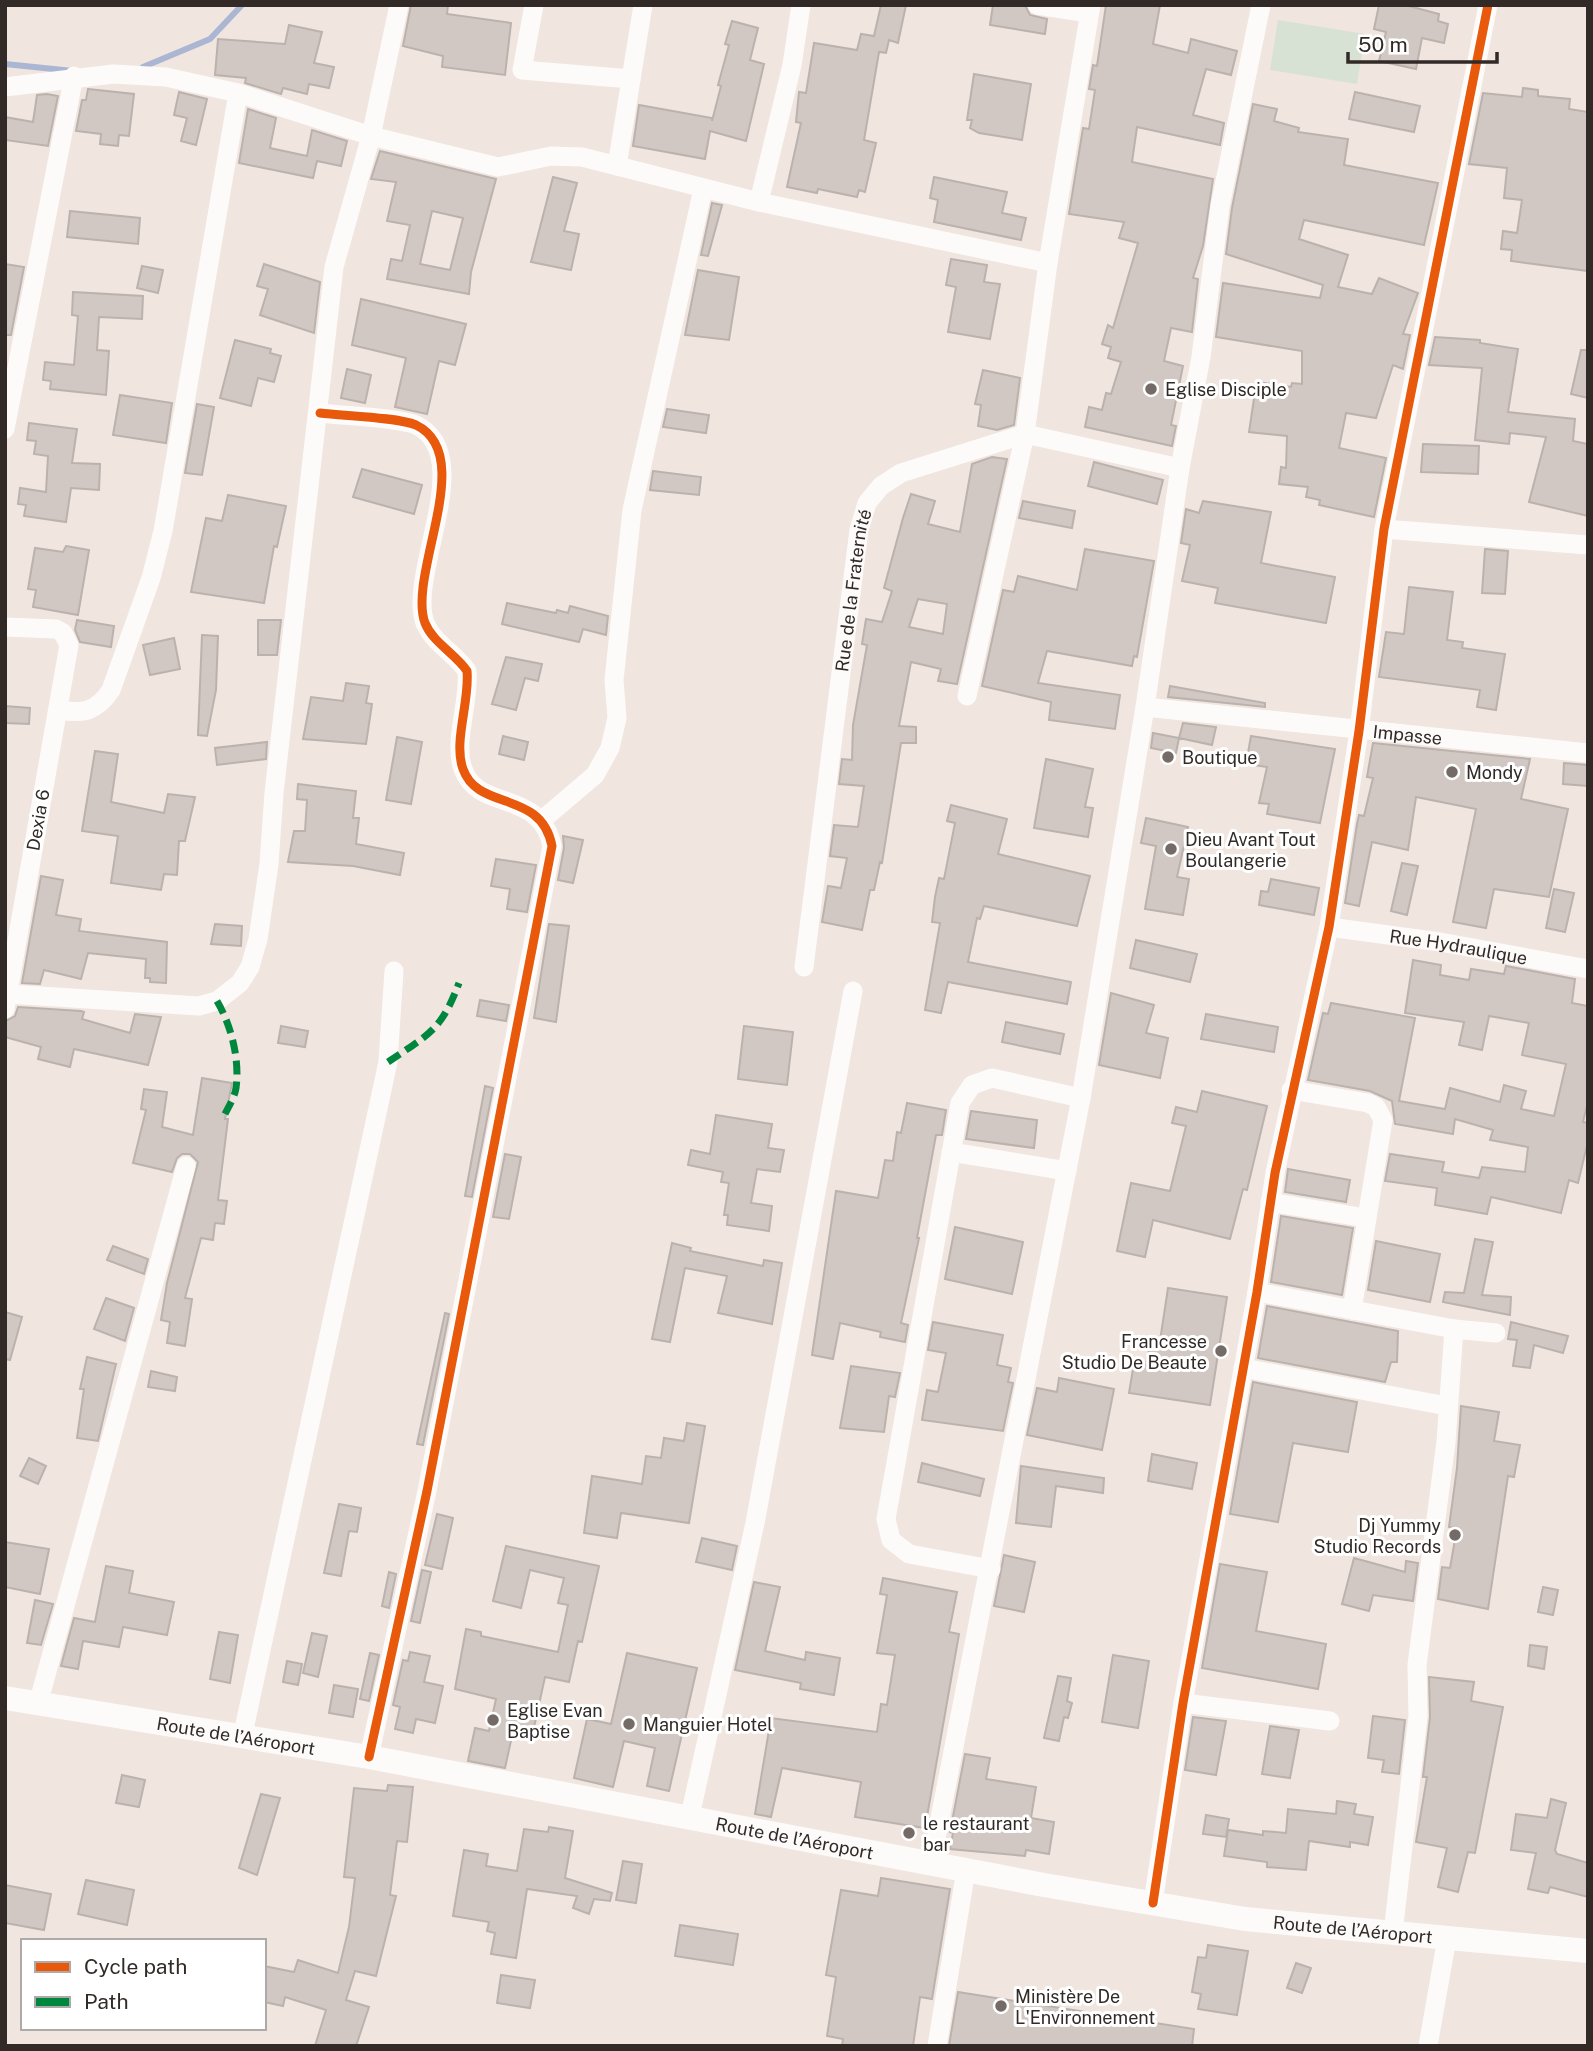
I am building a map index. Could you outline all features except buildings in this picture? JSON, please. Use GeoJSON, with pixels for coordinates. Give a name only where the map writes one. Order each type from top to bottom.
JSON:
{"type":"FeatureCollection","features":[{"type":"Feature","properties":{"kind":"main road","name":"Route de l’Aéroport"},"geometry":{"type":"LineString","coordinates":[[5,1698],[242,1738],[369,1756],[931,1864],[1245,1919],[1588,1951]]}},
{"type":"Feature","properties":{"kind":"street"},"geometry":{"type":"LineString","coordinates":[[7,1001],[199,1006],[227,995],[250,967],[265,904],[274,793],[320,413],[334,267],[371,136],[399,5]]}},
{"type":"Feature","properties":{"kind":"street"},"geometry":{"type":"LineString","coordinates":[[534,5],[522,70],[631,79]]}},
{"type":"Feature","properties":{"kind":"street"},"geometry":{"type":"LineString","coordinates":[[617,166],[643,5]]}},
{"type":"Feature","properties":{"kind":"street"},"geometry":{"type":"LineString","coordinates":[[760,202],[792,65],[801,5]]}},
{"type":"Feature","properties":{"kind":"street"},"geometry":{"type":"LineString","coordinates":[[967,696],[1025,434],[1048,263],[1087,42],[1090,9],[1037,5]]}},
{"type":"Feature","properties":{"kind":"street"},"geometry":{"type":"LineString","coordinates":[[931,1864],[1082,1098],[1145,707],[1180,468],[1201,356],[1220,206],[1261,5]]}},
{"type":"Feature","properties":{"kind":"street"},"geometry":{"type":"LineString","coordinates":[[1153,1903],[1183,1703],[1244,1367],[1270,1202],[1291,1090],[1329,927],[1359,731],[1384,529],[1488,5]]}},
{"type":"Feature","properties":{"kind":"street"},"geometry":{"type":"LineString","coordinates":[[5,87],[33,86],[74,76],[166,76],[238,93],[371,136],[498,167],[551,156],[582,157],[702,189],[1048,263]]}},
{"type":"Feature","properties":{"kind":"street"},"geometry":{"type":"LineString","coordinates":[[5,429],[74,76]]}},
{"type":"Feature","properties":{"kind":"street"},"geometry":{"type":"LineString","coordinates":[[58,710],[80,714],[90,712],[102,704],[111,690],[151,578],[163,531],[238,93]]}},
{"type":"Feature","properties":{"kind":"street"},"geometry":{"type":"LineString","coordinates":[[542,820],[594,775],[610,748],[617,718],[614,680],[632,510],[702,189]]}},
{"type":"Feature","properties":{"kind":"street"},"geometry":{"type":"LineString","coordinates":[[320,413],[415,425],[435,443],[441,457],[439,505],[422,596],[422,613],[432,635],[467,671],[460,760],[472,785],[532,811],[542,820],[550,831],[552,846],[430,1477],[369,1756]]}},
{"type":"Feature","properties":{"kind":"street","name":"Rue de la Fraternité"},"geometry":{"type":"LineString","coordinates":[[804,967],[859,530],[867,503],[881,486],[901,473],[1025,434],[1180,468]]}},
{"type":"Feature","properties":{"kind":"street"},"geometry":{"type":"LineString","coordinates":[[1384,529],[1588,545]]}},
{"type":"Feature","properties":{"kind":"street","name":"Dexia 6"},"geometry":{"type":"LineString","coordinates":[[5,627],[56,629],[63,633],[69,645],[7,1001]]}},
{"type":"Feature","properties":{"kind":"street","name":"Impasse"},"geometry":{"type":"LineString","coordinates":[[1145,707],[1588,753]]}},
{"type":"Feature","properties":{"kind":"street","name":"Rue Hydraulique"},"geometry":{"type":"LineString","coordinates":[[1329,927],[1440,942],[1588,969]]}},
{"type":"Feature","properties":{"kind":"street"},"geometry":{"type":"LineString","coordinates":[[242,1738],[388,1062],[394,971]]}},
{"type":"Feature","properties":{"kind":"street"},"geometry":{"type":"LineString","coordinates":[[690,1816],[755,1523],[853,991]]}},
{"type":"Feature","properties":{"kind":"street"},"geometry":{"type":"LineString","coordinates":[[991,1569],[909,1554],[891,1540],[886,1519],[951,1152],[964,1094],[982,1080],[992,1078],[1082,1098]]}},
{"type":"Feature","properties":{"kind":"street"},"geometry":{"type":"LineString","coordinates":[[1291,1090],[1368,1103],[1381,1112],[1383,1120],[1352,1310]]}},
{"type":"Feature","properties":{"kind":"street"},"geometry":{"type":"LineString","coordinates":[[951,1152],[1067,1171]]}},
{"type":"Feature","properties":{"kind":"street"},"geometry":{"type":"LineString","coordinates":[[38,1704],[186,1166]]}},
{"type":"Feature","properties":{"kind":"street"},"geometry":{"type":"LineString","coordinates":[[1270,1202],[1366,1218]]}},
{"type":"Feature","properties":{"kind":"street"},"geometry":{"type":"LineString","coordinates":[[1257,1292],[1454,1329],[1496,1333]]}},
{"type":"Feature","properties":{"kind":"street"},"geometry":{"type":"LineString","coordinates":[[1393,1933],[1418,1716],[1417,1665],[1446,1442],[1454,1329]]}},
{"type":"Feature","properties":{"kind":"street"},"geometry":{"type":"LineString","coordinates":[[1244,1367],[1447,1406]]}},
{"type":"Feature","properties":{"kind":"street"},"geometry":{"type":"LineString","coordinates":[[1183,1703],[1330,1721]]}},
{"type":"Feature","properties":{"kind":"street"},"geometry":{"type":"LineString","coordinates":[[937,2046],[967,1870]]}},
{"type":"Feature","properties":{"kind":"street"},"geometry":{"type":"LineString","coordinates":[[1428,2046],[1447,1938]]}},
{"type":"Feature","properties":{"kind":"shaded area"},"geometry":{"type":"Polygon","coordinates":[[[1278,20],[1365,34],[1357,84],[1270,70],[1278,20]]]}},
{"type":"Feature","properties":{"kind":"waterway"},"geometry":{"type":"LineString","coordinates":[[143,67],[210,39],[242,5]]}},
{"type":"Feature","properties":{"kind":"waterway"},"geometry":{"type":"LineString","coordinates":[[5,64],[73,71]]}},
{"type":"Feature","properties":{"kind":"marked path"},"geometry":{"type":"LineString","coordinates":[[388,1062],[432,1030],[446,1012],[459,983]]}},
{"type":"Feature","properties":{"kind":"marked path"},"geometry":{"type":"LineString","coordinates":[[217,1001],[230,1031],[237,1066],[235,1091],[225,1114]]}},
{"type":"Feature","properties":{"kind":"cycle path"},"geometry":{"type":"LineString","coordinates":[[1153,1903],[1183,1703],[1257,1292],[1275,1173],[1329,927],[1359,731],[1384,529],[1488,5]]}},
{"type":"Feature","properties":{"kind":"cycle path"},"geometry":{"type":"LineString","coordinates":[[320,413],[407,422],[416,425],[433,440],[441,462],[441,488],[422,602],[425,623],[429,630],[467,671],[460,747],[463,769],[471,782],[482,791],[536,816],[546,828],[552,846],[427,1491],[369,1757]]}},
{"type":"Feature","properties":{"kind":"place","name":"Eglise Disciple"},"geometry":{"type":"Point","coordinates":[1151,389]}},
{"type":"Feature","properties":{"kind":"place","name":"Boutique"},"geometry":{"type":"Point","coordinates":[1168,757]}},
{"type":"Feature","properties":{"kind":"place","name":"Mondy"},"geometry":{"type":"Point","coordinates":[1452,772]}},
{"type":"Feature","properties":{"kind":"place","name":"Dieu Avant Tout Boulangerie"},"geometry":{"type":"Point","coordinates":[1171,849]}},
{"type":"Feature","properties":{"kind":"place","name":"Francesse Studio De Beaute"},"geometry":{"type":"Point","coordinates":[1221,1351]}},
{"type":"Feature","properties":{"kind":"place","name":"Dj Yummy Studio Records"},"geometry":{"type":"Point","coordinates":[1455,1535]}},
{"type":"Feature","properties":{"kind":"place","name":"Eglise Evan Baptise"},"geometry":{"type":"Point","coordinates":[493,1720]}},
{"type":"Feature","properties":{"kind":"place","name":"Manguier Hotel"},"geometry":{"type":"Point","coordinates":[629,1724]}},
{"type":"Feature","properties":{"kind":"place","name":"le restaurant bar"},"geometry":{"type":"Point","coordinates":[909,1833]}},
{"type":"Feature","properties":{"kind":"place","name":"Ministère De L'Environnement"},"geometry":{"type":"Point","coordinates":[1001,2006]}}]}
